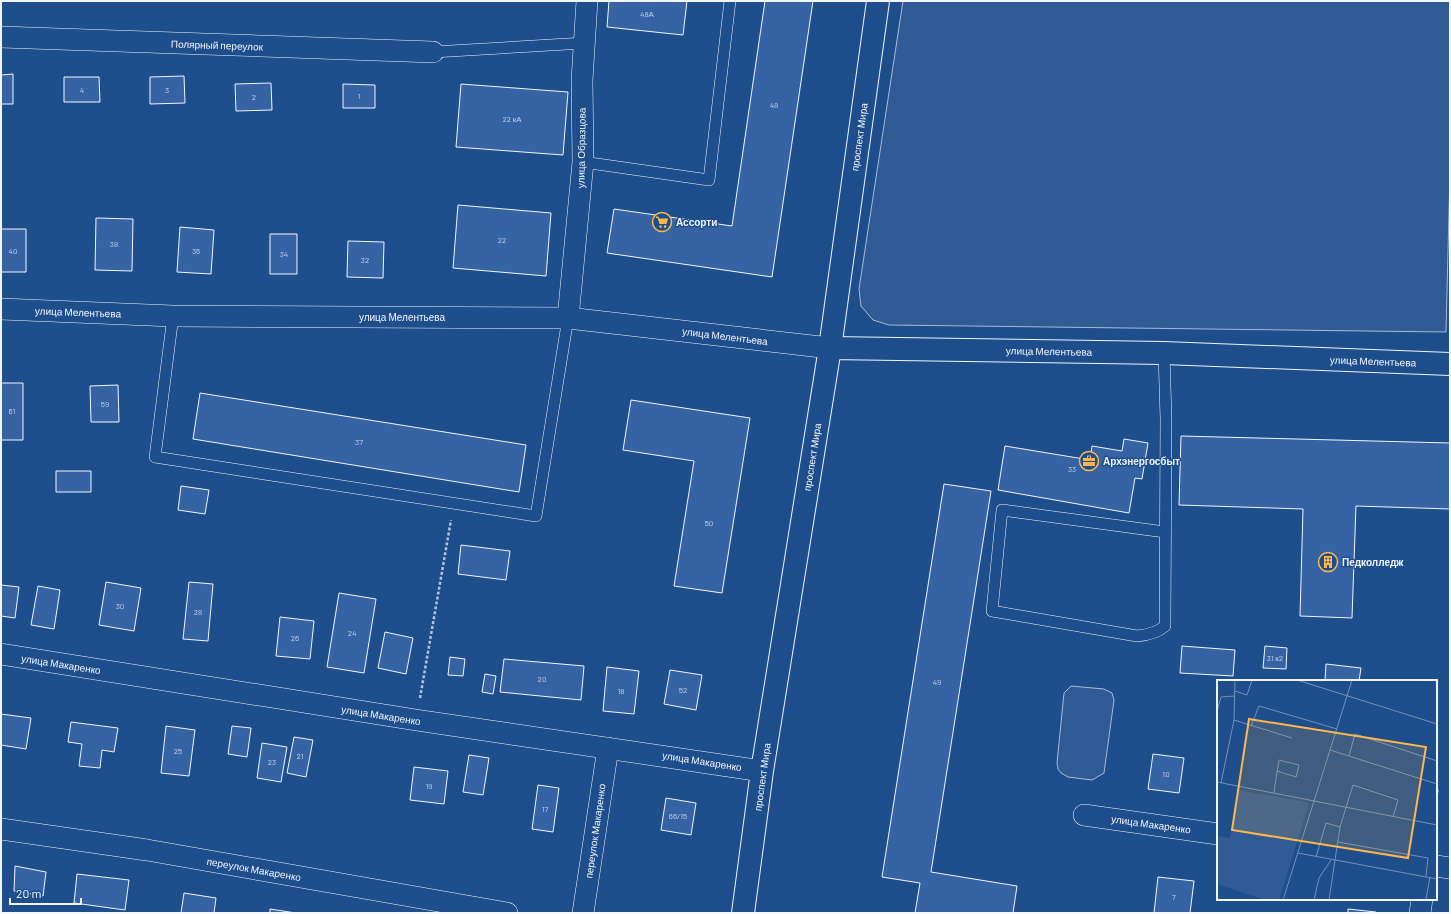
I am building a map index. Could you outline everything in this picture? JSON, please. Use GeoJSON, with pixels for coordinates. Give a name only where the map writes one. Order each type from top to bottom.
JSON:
{"type":"FeatureCollection","features":[{"type":"Feature","properties":{"kind":"street","name":"улица Образцова"},"geometry":{"type":"LineString","coordinates":[[568,318],[583,162],[582,80],[587,1]]}},
{"type":"Feature","properties":{"kind":"street","name":"проспект Мира"},"geometry":{"type":"LineString","coordinates":[[743,913],[762,771],[830,348],[878,1]]}},
{"type":"Feature","properties":{"kind":"street","name":"Полярный переулок"},"geometry":{"type":"LineString","coordinates":[[1,37],[433,52]]}},
{"type":"Feature","properties":{"kind":"street","name":"улица Мелентьева"},"geometry":{"type":"LineString","coordinates":[[1,309],[173,316],[568,318],[830,348],[1164,352],[1450,364]]}},
{"type":"Feature","properties":{"kind":"street","name":"улица Макаренко"},"geometry":{"type":"LineString","coordinates":[[1,654],[416,720],[762,771]]}},
{"type":"Feature","properties":{"kind":"street","name":"переулок Макаренко"},"geometry":{"type":"LineString","coordinates":[[583,913],[608,748]]}},
{"type":"Feature","properties":{"kind":"street","name":"улица Макаренко"},"geometry":{"type":"LineString","coordinates":[[1084,815],[1217,834]]}},
{"type":"Feature","properties":{"kind":"street","name":"переулок Макаренко"},"geometry":{"type":"LineString","coordinates":[[1,829],[147,850],[507,913]]}},
{"type":"Feature","properties":{"kind":"street"},"geometry":{"type":"LineString","coordinates":[[1437,866],[1450,868]]}},
{"type":"Feature","properties":{"kind":"street"},"geometry":{"type":"LineString","coordinates":[[1420,913],[1422,900]]}},
{"type":"Feature","properties":{"kind":"lane"},"geometry":{"type":"LineString","coordinates":[[583,162],[709,180],[730,1]]}},
{"type":"Feature","properties":{"kind":"lane"},"geometry":{"type":"LineString","coordinates":[[433,52],[584,43]]}},
{"type":"Feature","properties":{"kind":"lane"},"geometry":{"type":"LineString","coordinates":[[173,316],[154,457],[454,502],[536,516],[568,318]]}},
{"type":"Feature","properties":{"kind":"lane"},"geometry":{"type":"LineString","coordinates":[[1164,352],[1166,419],[1165,626],[1148,635],[1137,636],[992,611],[1002,510],[1165,532]]}},
{"type":"Feature","properties":{"kind":"path"},"geometry":{"type":"LineString","coordinates":[[416,720],[454,502]]}},
{"type":"Feature","properties":{"kind":"shaded area"},"geometry":{"type":"Polygon","coordinates":[[[903,1],[1450,1],[1450,171],[1446,332],[889,325],[873,320],[861,306],[859,289],[903,1]]]}},
{"type":"Feature","properties":{"kind":"shaded area"},"geometry":{"type":"Polygon","coordinates":[[[1071,686],[1104,689],[1112,693],[1114,700],[1104,773],[1092,780],[1068,777],[1061,773],[1058,769],[1057,763],[1064,693],[1071,686]]]}},
{"type":"Feature","properties":{"kind":"building"},"geometry":{"type":"Polygon","coordinates":[[[609,1],[687,1],[683,35],[607,27],[609,1]]]}},
{"type":"Feature","properties":{"kind":"building"},"geometry":{"type":"Polygon","coordinates":[[[765,1],[813,1],[772,277],[607,253],[614,209],[732,226],[765,1]]]}},
{"type":"Feature","properties":{"kind":"building"},"geometry":{"type":"Polygon","coordinates":[[[13,74],[13,104],[1,104],[1,75],[13,74]]]}},
{"type":"Feature","properties":{"kind":"building"},"geometry":{"type":"Polygon","coordinates":[[[184,76],[185,103],[150,104],[150,77],[184,76]]]}},
{"type":"Feature","properties":{"kind":"building"},"geometry":{"type":"Polygon","coordinates":[[[64,77],[99,77],[100,102],[64,102],[64,77]]]}},
{"type":"Feature","properties":{"kind":"building"},"geometry":{"type":"Polygon","coordinates":[[[271,83],[272,110],[236,111],[235,84],[271,83]]]}},
{"type":"Feature","properties":{"kind":"building"},"geometry":{"type":"Polygon","coordinates":[[[343,84],[375,85],[375,108],[343,108],[343,84]]]}},
{"type":"Feature","properties":{"kind":"building"},"geometry":{"type":"Polygon","coordinates":[[[461,84],[568,92],[563,155],[456,147],[461,84]]]}},
{"type":"Feature","properties":{"kind":"building"},"geometry":{"type":"Polygon","coordinates":[[[458,205],[551,213],[546,276],[453,268],[458,205]]]}},
{"type":"Feature","properties":{"kind":"building"},"geometry":{"type":"Polygon","coordinates":[[[96,218],[133,219],[132,271],[95,270],[96,218]]]}},
{"type":"Feature","properties":{"kind":"building"},"geometry":{"type":"Polygon","coordinates":[[[180,227],[214,230],[211,274],[177,272],[180,227]]]}},
{"type":"Feature","properties":{"kind":"building"},"geometry":{"type":"Polygon","coordinates":[[[1,229],[26,229],[26,272],[1,272],[1,229]]]}},
{"type":"Feature","properties":{"kind":"building"},"geometry":{"type":"Polygon","coordinates":[[[270,234],[297,234],[297,274],[270,274],[270,234]]]}},
{"type":"Feature","properties":{"kind":"building"},"geometry":{"type":"Polygon","coordinates":[[[348,241],[384,242],[383,278],[347,277],[348,241]]]}},
{"type":"Feature","properties":{"kind":"building"},"geometry":{"type":"Polygon","coordinates":[[[1,383],[23,383],[23,440],[1,440],[1,383]]]}},
{"type":"Feature","properties":{"kind":"building"},"geometry":{"type":"Polygon","coordinates":[[[118,385],[119,422],[91,422],[90,386],[118,385]]]}},
{"type":"Feature","properties":{"kind":"building"},"geometry":{"type":"Polygon","coordinates":[[[200,393],[526,445],[519,492],[193,439],[200,393]]]}},
{"type":"Feature","properties":{"kind":"building"},"geometry":{"type":"Polygon","coordinates":[[[631,400],[750,418],[722,593],[674,586],[694,461],[623,450],[631,400]]]}},
{"type":"Feature","properties":{"kind":"building","name":"Педколледж"},"geometry":{"type":"Polygon","coordinates":[[[1181,436],[1450,443],[1450,509],[1356,506],[1352,618],[1300,616],[1303,509],[1179,505],[1181,436]]]}},
{"type":"Feature","properties":{"kind":"building"},"geometry":{"type":"Polygon","coordinates":[[[1124,439],[1148,443],[1142,479],[1135,478],[1129,513],[998,490],[1005,446],[1090,460],[1092,446],[1122,451],[1124,439]]]}},
{"type":"Feature","properties":{"kind":"building"},"geometry":{"type":"Polygon","coordinates":[[[56,471],[91,471],[91,492],[56,492],[56,471]]]}},
{"type":"Feature","properties":{"kind":"building"},"geometry":{"type":"Polygon","coordinates":[[[944,484],[991,491],[931,872],[1017,886],[1013,913],[915,913],[920,883],[882,877],[944,484]]]}},
{"type":"Feature","properties":{"kind":"building"},"geometry":{"type":"Polygon","coordinates":[[[181,486],[209,490],[205,514],[178,510],[181,486]]]}},
{"type":"Feature","properties":{"kind":"building"},"geometry":{"type":"Polygon","coordinates":[[[461,545],[510,551],[506,580],[458,574],[461,545]]]}},
{"type":"Feature","properties":{"kind":"building"},"geometry":{"type":"Polygon","coordinates":[[[106,582],[141,588],[134,631],[99,625],[106,582]]]}},
{"type":"Feature","properties":{"kind":"building"},"geometry":{"type":"Polygon","coordinates":[[[189,582],[213,584],[208,641],[183,639],[189,582]]]}},
{"type":"Feature","properties":{"kind":"building"},"geometry":{"type":"Polygon","coordinates":[[[1,585],[19,587],[15,618],[1,616],[1,585]]]}},
{"type":"Feature","properties":{"kind":"building"},"geometry":{"type":"Polygon","coordinates":[[[38,586],[60,590],[54,629],[31,625],[38,586]]]}},
{"type":"Feature","properties":{"kind":"building"},"geometry":{"type":"Polygon","coordinates":[[[339,593],[376,599],[364,673],[327,667],[339,593]]]}},
{"type":"Feature","properties":{"kind":"building"},"geometry":{"type":"Polygon","coordinates":[[[280,617],[314,621],[310,659],[276,656],[280,617]]]}},
{"type":"Feature","properties":{"kind":"building"},"geometry":{"type":"Polygon","coordinates":[[[385,632],[413,638],[406,674],[378,668],[385,632]]]}},
{"type":"Feature","properties":{"kind":"building"},"geometry":{"type":"Polygon","coordinates":[[[1182,646],[1235,650],[1233,676],[1180,673],[1182,646]]]}},
{"type":"Feature","properties":{"kind":"building"},"geometry":{"type":"Polygon","coordinates":[[[1265,646],[1287,648],[1286,669],[1263,668],[1265,646]]]}},
{"type":"Feature","properties":{"kind":"building"},"geometry":{"type":"Polygon","coordinates":[[[450,657],[465,659],[463,676],[448,675],[450,657]]]}},
{"type":"Feature","properties":{"kind":"building"},"geometry":{"type":"Polygon","coordinates":[[[504,659],[584,666],[581,700],[500,692],[504,659]]]}},
{"type":"Feature","properties":{"kind":"building"},"geometry":{"type":"Polygon","coordinates":[[[1326,664],[1361,668],[1359,680],[1325,680],[1326,664]]]}},
{"type":"Feature","properties":{"kind":"building"},"geometry":{"type":"Polygon","coordinates":[[[607,667],[639,671],[634,714],[603,711],[607,667]]]}},
{"type":"Feature","properties":{"kind":"building"},"geometry":{"type":"Polygon","coordinates":[[[670,670],[702,675],[696,710],[664,704],[670,670]]]}},
{"type":"Feature","properties":{"kind":"building"},"geometry":{"type":"Polygon","coordinates":[[[485,674],[496,676],[493,694],[482,692],[485,674]]]}},
{"type":"Feature","properties":{"kind":"building"},"geometry":{"type":"Polygon","coordinates":[[[1,714],[31,718],[26,749],[1,745],[1,714]]]}},
{"type":"Feature","properties":{"kind":"building"},"geometry":{"type":"Polygon","coordinates":[[[71,722],[118,728],[114,752],[102,750],[100,768],[79,766],[82,744],[68,742],[71,722]]]}},
{"type":"Feature","properties":{"kind":"building"},"geometry":{"type":"Polygon","coordinates":[[[166,726],[195,730],[189,776],[161,773],[166,726]]]}},
{"type":"Feature","properties":{"kind":"building"},"geometry":{"type":"Polygon","coordinates":[[[232,726],[251,728],[247,757],[228,754],[232,726]]]}},
{"type":"Feature","properties":{"kind":"building"},"geometry":{"type":"Polygon","coordinates":[[[294,737],[313,740],[306,777],[287,773],[294,737]]]}},
{"type":"Feature","properties":{"kind":"building"},"geometry":{"type":"Polygon","coordinates":[[[262,743],[287,747],[281,782],[257,778],[262,743]]]}},
{"type":"Feature","properties":{"kind":"building"},"geometry":{"type":"Polygon","coordinates":[[[1153,754],[1184,758],[1179,793],[1148,789],[1153,754]]]}},
{"type":"Feature","properties":{"kind":"building"},"geometry":{"type":"Polygon","coordinates":[[[469,755],[489,758],[483,795],[463,792],[469,755]]]}},
{"type":"Feature","properties":{"kind":"building"},"geometry":{"type":"Polygon","coordinates":[[[414,767],[448,771],[444,804],[410,800],[414,767]]]}},
{"type":"Feature","properties":{"kind":"building"},"geometry":{"type":"Polygon","coordinates":[[[538,785],[559,788],[553,832],[532,829],[538,785]]]}},
{"type":"Feature","properties":{"kind":"building"},"geometry":{"type":"Polygon","coordinates":[[[666,798],[696,803],[691,835],[661,830],[666,798]]]}},
{"type":"Feature","properties":{"kind":"building"},"geometry":{"type":"Polygon","coordinates":[[[15,866],[46,872],[43,896],[14,891],[15,866]]]}},
{"type":"Feature","properties":{"kind":"building"},"geometry":{"type":"Polygon","coordinates":[[[77,874],[129,880],[125,910],[74,903],[77,874]]]}},
{"type":"Feature","properties":{"kind":"building"},"geometry":{"type":"Polygon","coordinates":[[[1158,877],[1194,881],[1190,913],[1154,913],[1158,877]]]}},
{"type":"Feature","properties":{"kind":"building"},"geometry":{"type":"Polygon","coordinates":[[[184,893],[216,898],[214,913],[181,913],[184,893]]]}},
{"type":"Feature","properties":{"kind":"building"},"geometry":{"type":"Polygon","coordinates":[[[270,909],[296,913],[270,913],[270,909]]]}},
{"type":"Feature","properties":{"kind":"building"},"geometry":{"type":"Polygon","coordinates":[[[1348,909],[1376,912],[1376,913],[1348,913],[1348,909]]]}},
{"type":"Feature","properties":{"kind":"place","name":"Ассорти"},"geometry":{"type":"Point","coordinates":[662,222]}},
{"type":"Feature","properties":{"kind":"place","name":"Архэнергосбыт"},"geometry":{"type":"Point","coordinates":[1089,461]}},
{"type":"Feature","properties":{"kind":"place","name":"Педколледж"},"geometry":{"type":"Point","coordinates":[1328,562]}}]}
